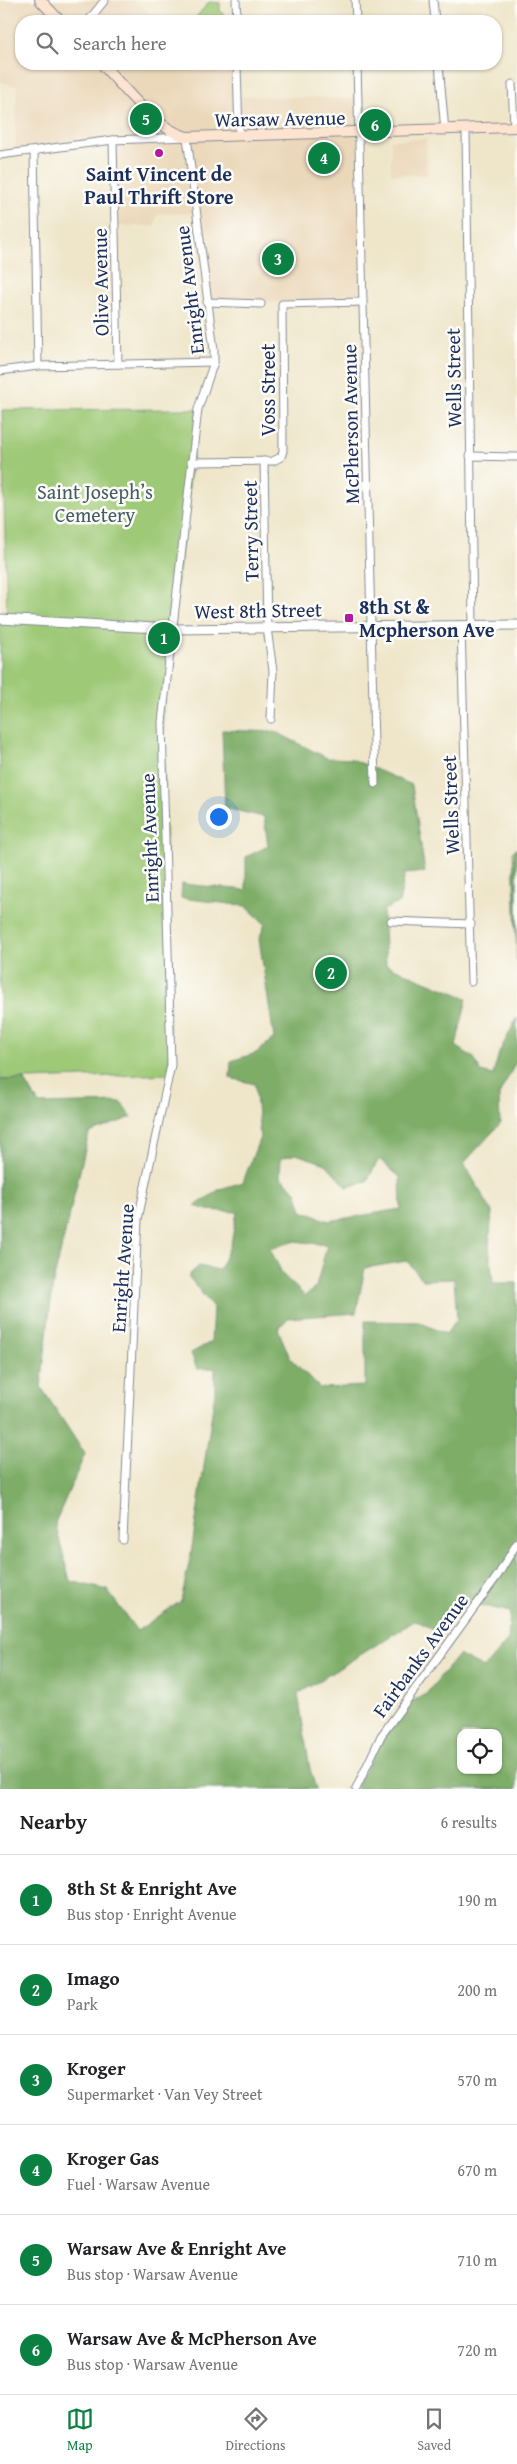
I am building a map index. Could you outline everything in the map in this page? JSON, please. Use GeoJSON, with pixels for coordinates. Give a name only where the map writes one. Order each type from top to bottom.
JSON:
{"type":"FeatureCollection","features":[{"type":"Feature","properties":{"kind":"main road"},"geometry":{"type":"LineString","coordinates":[[40,0],[54,15]]}},
{"type":"Feature","properties":{"kind":"main road","name":"Warsaw Avenue"},"geometry":{"type":"LineString","coordinates":[[108,70],[156,119],[174,132],[186,137],[445,131],[515,127]]}},
{"type":"Feature","properties":{"kind":"street"},"geometry":{"type":"LineString","coordinates":[[93,15],[105,0]]}},
{"type":"Feature","properties":{"kind":"street"},"geometry":{"type":"LineString","coordinates":[[236,0],[236,15]]}},
{"type":"Feature","properties":{"kind":"street"},"geometry":{"type":"LineString","coordinates":[[355,0],[356,15]]}},
{"type":"Feature","properties":{"kind":"street"},"geometry":{"type":"LineString","coordinates":[[433,0],[434,15]]}},
{"type":"Feature","properties":{"kind":"street"},"geometry":{"type":"LineString","coordinates":[[237,70],[239,136]]}},
{"type":"Feature","properties":{"kind":"street","name":"McPherson Avenue"},"geometry":{"type":"LineString","coordinates":[[357,70],[370,627],[376,784]]}},
{"type":"Feature","properties":{"kind":"street"},"geometry":{"type":"LineString","coordinates":[[440,70],[445,131]]}},
{"type":"Feature","properties":{"kind":"street"},"geometry":{"type":"LineString","coordinates":[[512,84],[515,127]]}},
{"type":"Feature","properties":{"kind":"street","name":"Wells Street"},"geometry":{"type":"LineString","coordinates":[[466,130],[473,626]]}},
{"type":"Feature","properties":{"kind":"street"},"geometry":{"type":"LineString","coordinates":[[0,155],[113,140],[186,137]]}},
{"type":"Feature","properties":{"kind":"street","name":"Enright Avenue"},"geometry":{"type":"LineString","coordinates":[[123,1540],[138,1218],[171,1065],[162,722],[198,409],[214,362],[186,137]]}},
{"type":"Feature","properties":{"kind":"street","name":"Olive Avenue"},"geometry":{"type":"LineString","coordinates":[[113,140],[118,364]]}},
{"type":"Feature","properties":{"kind":"street"},"geometry":{"type":"LineString","coordinates":[[34,151],[38,366]]}},
{"type":"Feature","properties":{"kind":"street"},"geometry":{"type":"LineString","coordinates":[[207,302],[261,304]]}},
{"type":"Feature","properties":{"kind":"street","name":"Voss Street"},"geometry":{"type":"LineString","coordinates":[[264,461],[278,460],[284,451],[282,304],[363,302]]}},
{"type":"Feature","properties":{"kind":"street"},"geometry":{"type":"LineString","coordinates":[[0,371],[38,366],[214,362]]}},
{"type":"Feature","properties":{"kind":"street"},"geometry":{"type":"LineString","coordinates":[[470,456],[517,456]]}},
{"type":"Feature","properties":{"kind":"street"},"geometry":{"type":"LineString","coordinates":[[191,462],[264,461]]}},
{"type":"Feature","properties":{"kind":"street","name":"Terry Street"},"geometry":{"type":"LineString","coordinates":[[264,461],[267,628],[272,671],[271,719]]}},
{"type":"Feature","properties":{"kind":"street","name":"West 8th Street"},"geometry":{"type":"LineString","coordinates":[[0,619],[172,629],[517,625]]}},
{"type":"Feature","properties":{"kind":"street","name":"Wells Street"},"geometry":{"type":"LineString","coordinates":[[461,626],[471,924],[471,982]]}},
{"type":"Feature","properties":{"kind":"street"},"geometry":{"type":"LineString","coordinates":[[391,921],[471,924]]}},
{"type":"Feature","properties":{"kind":"street","name":"Fairbanks Avenue"},"geometry":{"type":"LineString","coordinates":[[356,1789],[381,1736],[498,1575],[517,1543]]}},
{"type":"Feature","properties":{"kind":"shaded area"},"geometry":{"type":"Polygon","coordinates":[[[0,0],[133,0],[152,15],[15,15],[15,70],[237,70],[238,96],[358,99],[363,302],[207,302],[195,213],[158,214],[154,226],[115,226],[113,140],[15,153],[17,86],[0,82],[0,0]]]}},
{"type":"Feature","properties":{"kind":"shaded area"},"geometry":{"type":"Polygon","coordinates":[[[426,139],[427,175],[391,174],[391,140],[426,139]]]}},
{"type":"Feature","properties":{"kind":"green space"},"geometry":{"type":"Polygon","coordinates":[[[209,2],[220,3],[220,10],[224,15],[198,15],[209,2]]]}},
{"type":"Feature","properties":{"kind":"green space","name":"Saint Joseph’s Cemetery"},"geometry":{"type":"Polygon","coordinates":[[[198,409],[163,706],[170,1074],[0,1080],[0,619],[7,619],[2,410],[198,409]]]}},
{"type":"Feature","properties":{"kind":"green space"},"geometry":{"type":"Polygon","coordinates":[[[222,730],[276,732],[327,758],[352,759],[412,785],[425,872],[405,874],[399,903],[383,910],[386,965],[467,998],[456,1046],[474,1058],[481,1072],[493,1075],[499,1053],[517,1018],[517,1060],[499,1095],[500,1124],[464,1163],[492,1212],[489,1246],[493,1283],[517,1283],[515,1515],[517,1516],[517,1789],[356,1789],[361,1776],[403,1706],[426,1694],[458,1655],[484,1668],[508,1640],[510,1612],[467,1602],[438,1633],[416,1620],[298,1694],[310,1769],[316,1789],[0,1789],[0,1080],[24,1079],[39,1104],[121,1102],[132,1117],[89,1133],[53,1283],[41,1387],[85,1454],[55,1523],[70,1581],[107,1590],[137,1631],[181,1601],[191,1554],[215,1392],[215,1368],[197,1369],[191,1353],[211,1342],[213,1307],[188,1276],[199,1266],[219,1270],[231,1244],[237,1212],[207,1210],[195,1206],[220,1189],[243,1182],[260,1137],[255,1084],[230,1078],[231,1061],[256,1053],[274,1038],[259,939],[265,924],[246,906],[181,898],[182,884],[246,890],[246,857],[268,846],[264,817],[225,808],[222,730]],[[296,1154],[281,1158],[280,1177],[296,1191],[302,1211],[329,1221],[401,1209],[400,1177],[379,1159],[367,1181],[347,1187],[326,1164],[296,1154]],[[295,1241],[270,1249],[283,1275],[305,1296],[316,1287],[327,1245],[295,1241]],[[407,1261],[365,1268],[356,1313],[288,1318],[278,1329],[290,1358],[320,1388],[365,1386],[365,1321],[419,1322],[446,1334],[457,1319],[454,1279],[423,1280],[407,1261]]]}},
{"type":"Feature","properties":{"kind":"green space"},"geometry":{"type":"Polygon","coordinates":[[[517,848],[517,961],[513,851],[517,848]]]}},
{"type":"Feature","properties":{"kind":"place","name":"Warsaw Ave & Enright Ave"},"geometry":{"type":"Point","coordinates":[146,119]}},
{"type":"Feature","properties":{"kind":"place","name":"Warsaw Ave & McPherson Ave"},"geometry":{"type":"Point","coordinates":[375,125]}},
{"type":"Feature","properties":{"kind":"place","name":"Saint Vincent de Paul Thrift Store"},"geometry":{"type":"Point","coordinates":[159,153]}},
{"type":"Feature","properties":{"kind":"place","name":"Kroger Gas"},"geometry":{"type":"Point","coordinates":[324,158]}},
{"type":"Feature","properties":{"kind":"place","name":"Kroger"},"geometry":{"type":"Point","coordinates":[278,259]}},
{"type":"Feature","properties":{"kind":"place","name":"8th St & Mcpherson Ave"},"geometry":{"type":"Point","coordinates":[349,618]}},
{"type":"Feature","properties":{"kind":"place","name":"8th St & Enright Ave"},"geometry":{"type":"Point","coordinates":[164,638]}},
{"type":"Feature","properties":{"kind":"place","name":"Imago"},"geometry":{"type":"Point","coordinates":[331,973]}}]}
